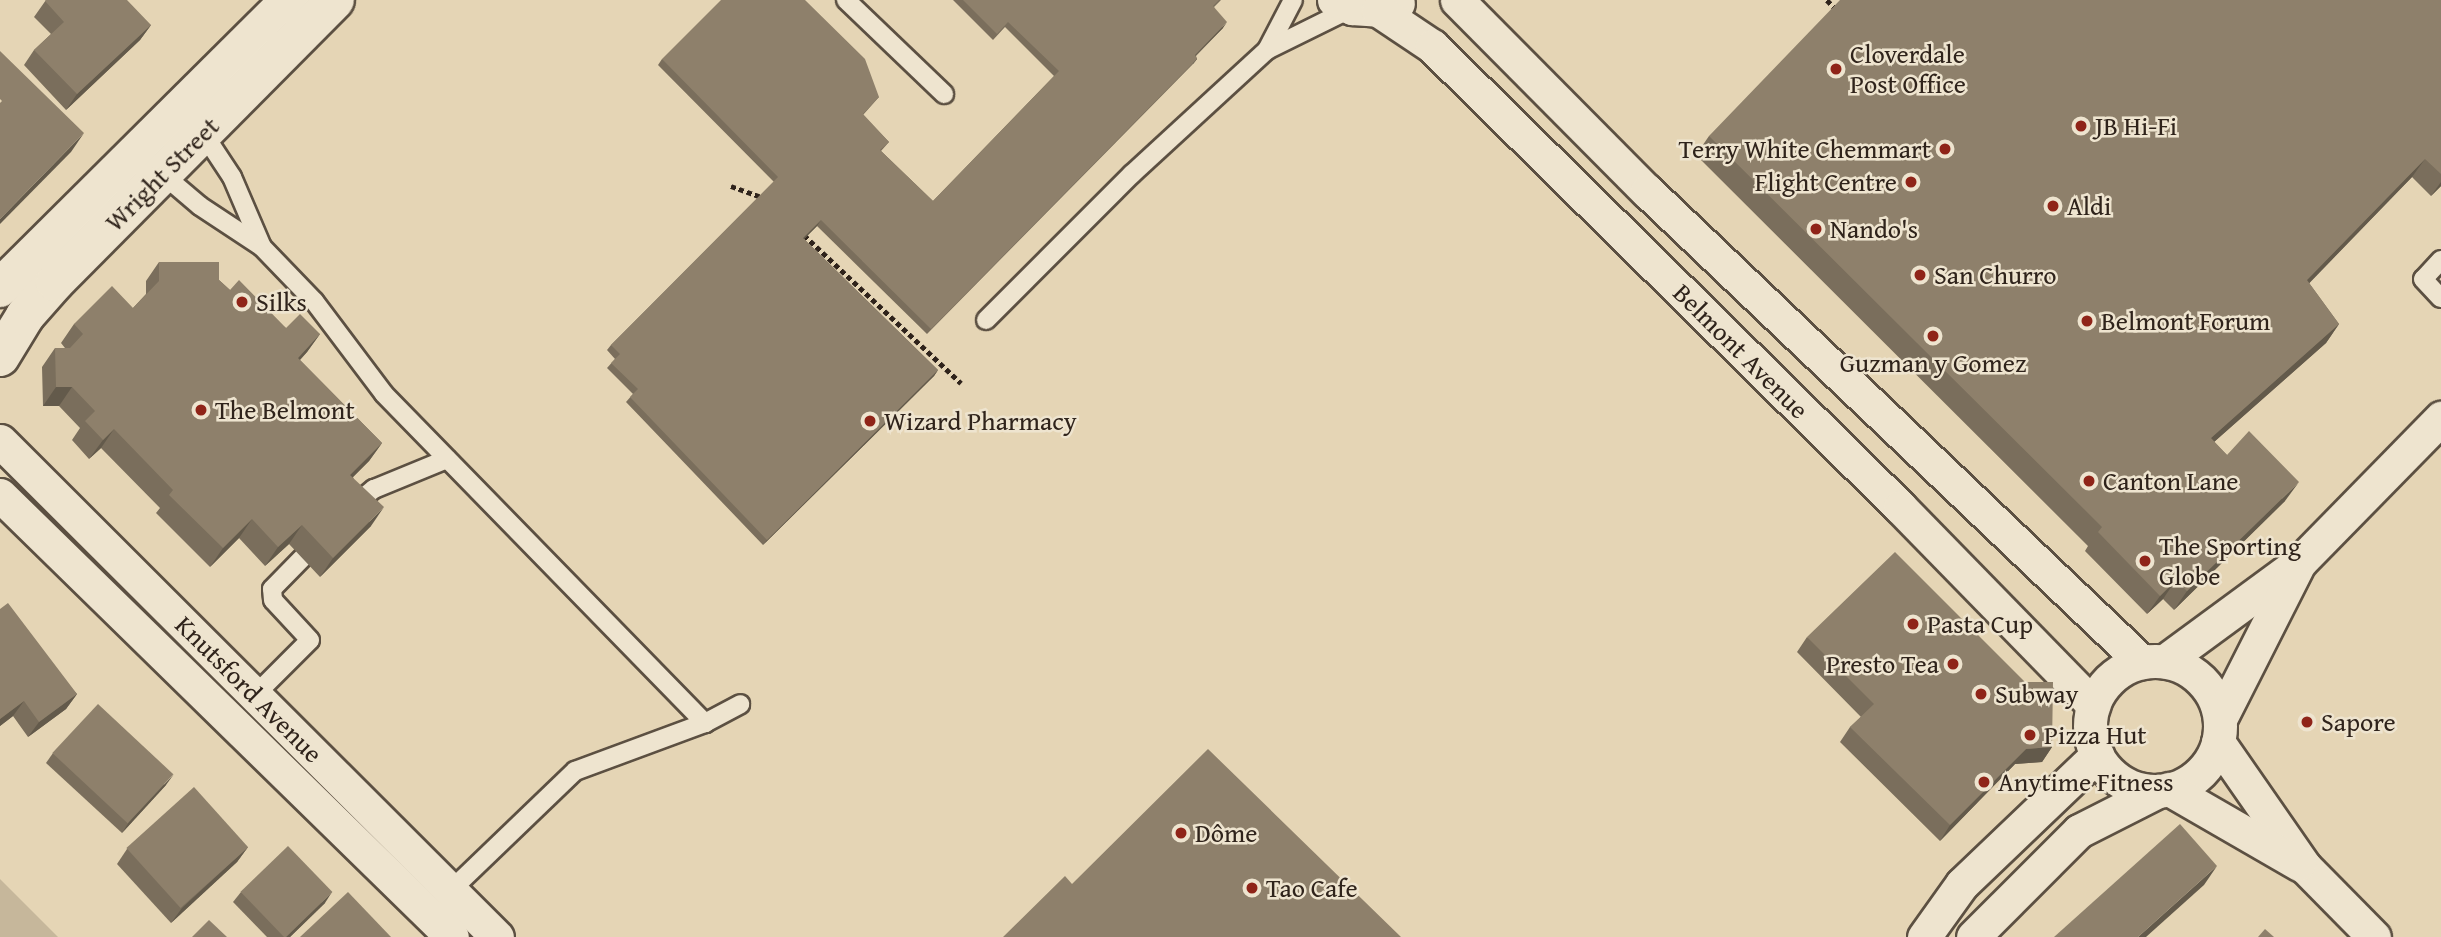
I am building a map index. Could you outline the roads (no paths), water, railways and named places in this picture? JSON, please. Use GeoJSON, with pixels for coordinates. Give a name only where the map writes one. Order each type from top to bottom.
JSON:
{"type":"FeatureCollection","features":[{"type":"Feature","properties":{"kind":"street","name":"Wright Street"},"geometry":{"type":"LineString","coordinates":[[192,121],[290,0]]}},
{"type":"Feature","properties":{"kind":"street","name":"Wright Street"},"geometry":{"type":"LineString","coordinates":[[0,288],[150,162],[192,121],[335,0]]}},
{"type":"Feature","properties":{"kind":"street","name":"Belmont Avenue"},"geometry":{"type":"LineString","coordinates":[[1457,0],[1647,191],[2153,661],[2185,668],[2203,681],[2214,698],[2219,730],[2305,867],[2374,937]]}},
{"type":"Feature","properties":{"kind":"street","name":"Belmont Avenue"},"geometry":{"type":"LineString","coordinates":[[1367,4],[1432,46],[1900,507],[2093,705]]}},
{"type":"Feature","properties":{"kind":"street","name":"Wright Street"},"geometry":{"type":"LineString","coordinates":[[0,357],[25,317],[150,162]]}},
{"type":"Feature","properties":{"kind":"street"},"geometry":{"type":"LineString","coordinates":[[1924,937],[1962,884],[2096,755],[2091,739],[2093,705],[2104,685],[2121,670],[2153,661],[2300,562],[2441,418]]}},
{"type":"Feature","properties":{"kind":"street","name":"Knutsford Avenue"},"geometry":{"type":"LineString","coordinates":[[0,441],[497,937]]}},
{"type":"Feature","properties":{"kind":"street","name":"Knutsford Avenue"},"geometry":{"type":"LineString","coordinates":[[0,495],[440,926]]}},
{"type":"Feature","properties":{"kind":"street"},"geometry":{"type":"LineString","coordinates":[[1973,937],[2079,831],[2163,790],[2186,783],[2200,773],[2212,758],[2219,730],[2300,562]]}},
{"type":"Feature","properties":{"kind":"street","name":"Belmont Avenue"},"geometry":{"type":"LineString","coordinates":[[2096,755],[2107,771],[2122,782],[2139,789],[2163,790],[2305,867]]}},
{"type":"Feature","properties":{"kind":"lane"},"geometry":{"type":"LineString","coordinates":[[846,0],[944,94]]}},
{"type":"Feature","properties":{"kind":"lane"},"geometry":{"type":"LineString","coordinates":[[1267,50],[1293,0]]}},
{"type":"Feature","properties":{"kind":"lane"},"geometry":{"type":"LineString","coordinates":[[986,320],[1132,173],[1267,50],[1367,4]]}},
{"type":"Feature","properties":{"kind":"lane"},"geometry":{"type":"LineString","coordinates":[[192,121],[232,177],[262,247]]}},
{"type":"Feature","properties":{"kind":"lane"},"geometry":{"type":"LineString","coordinates":[[150,162],[200,206],[262,247],[314,301],[384,394],[705,723]]}},
{"type":"Feature","properties":{"kind":"lane"},"geometry":{"type":"LineString","coordinates":[[2441,260],[2423,279],[2441,298]]}},
{"type":"Feature","properties":{"kind":"lane"},"geometry":{"type":"LineString","coordinates":[[231,720],[310,640],[273,600],[272,589],[374,489],[447,460]]}},
{"type":"Feature","properties":{"kind":"lane"},"geometry":{"type":"LineString","coordinates":[[440,926],[451,890],[575,771],[705,723],[740,704]]}},
{"type":"Feature","properties":{"kind":"place","name":"Cloverdale Post Office"},"geometry":{"type":"Point","coordinates":[1836,69]}},
{"type":"Feature","properties":{"kind":"place","name":"JB Hi-Fi"},"geometry":{"type":"Point","coordinates":[2081,126]}},
{"type":"Feature","properties":{"kind":"place","name":"Terry White Chemmart"},"geometry":{"type":"Point","coordinates":[1945,149]}},
{"type":"Feature","properties":{"kind":"place","name":"Flight Centre"},"geometry":{"type":"Point","coordinates":[1911,182]}},
{"type":"Feature","properties":{"kind":"place","name":"Aldi"},"geometry":{"type":"Point","coordinates":[2053,206]}},
{"type":"Feature","properties":{"kind":"place","name":"Nando's"},"geometry":{"type":"Point","coordinates":[1816,229]}},
{"type":"Feature","properties":{"kind":"place","name":"San Churro"},"geometry":{"type":"Point","coordinates":[1920,275]}},
{"type":"Feature","properties":{"kind":"place","name":"Silks"},"geometry":{"type":"Point","coordinates":[242,302]}},
{"type":"Feature","properties":{"kind":"place","name":"Belmont Forum"},"geometry":{"type":"Point","coordinates":[2087,321]}},
{"type":"Feature","properties":{"kind":"place","name":"Guzman y Gomez"},"geometry":{"type":"Point","coordinates":[1933,336]}},
{"type":"Feature","properties":{"kind":"place","name":"The Belmont"},"geometry":{"type":"Point","coordinates":[201,410]}},
{"type":"Feature","properties":{"kind":"place","name":"Wizard Pharmacy"},"geometry":{"type":"Point","coordinates":[870,421]}},
{"type":"Feature","properties":{"kind":"place","name":"Canton Lane"},"geometry":{"type":"Point","coordinates":[2089,481]}},
{"type":"Feature","properties":{"kind":"place","name":"The Sporting Globe"},"geometry":{"type":"Point","coordinates":[2145,561]}},
{"type":"Feature","properties":{"kind":"place","name":"Pasta Cup"},"geometry":{"type":"Point","coordinates":[1913,624]}},
{"type":"Feature","properties":{"kind":"place","name":"Presto Tea"},"geometry":{"type":"Point","coordinates":[1953,664]}},
{"type":"Feature","properties":{"kind":"place","name":"Subway"},"geometry":{"type":"Point","coordinates":[1981,694]}},
{"type":"Feature","properties":{"kind":"place","name":"Sapore"},"geometry":{"type":"Point","coordinates":[2307,722]}},
{"type":"Feature","properties":{"kind":"place","name":"Pizza Hut"},"geometry":{"type":"Point","coordinates":[2030,735]}},
{"type":"Feature","properties":{"kind":"place","name":"Anytime Fitness"},"geometry":{"type":"Point","coordinates":[1984,782]}},
{"type":"Feature","properties":{"kind":"place","name":"Dôme"},"geometry":{"type":"Point","coordinates":[1181,833]}},
{"type":"Feature","properties":{"kind":"place","name":"Tao Cafe"},"geometry":{"type":"Point","coordinates":[1252,888]}}]}
